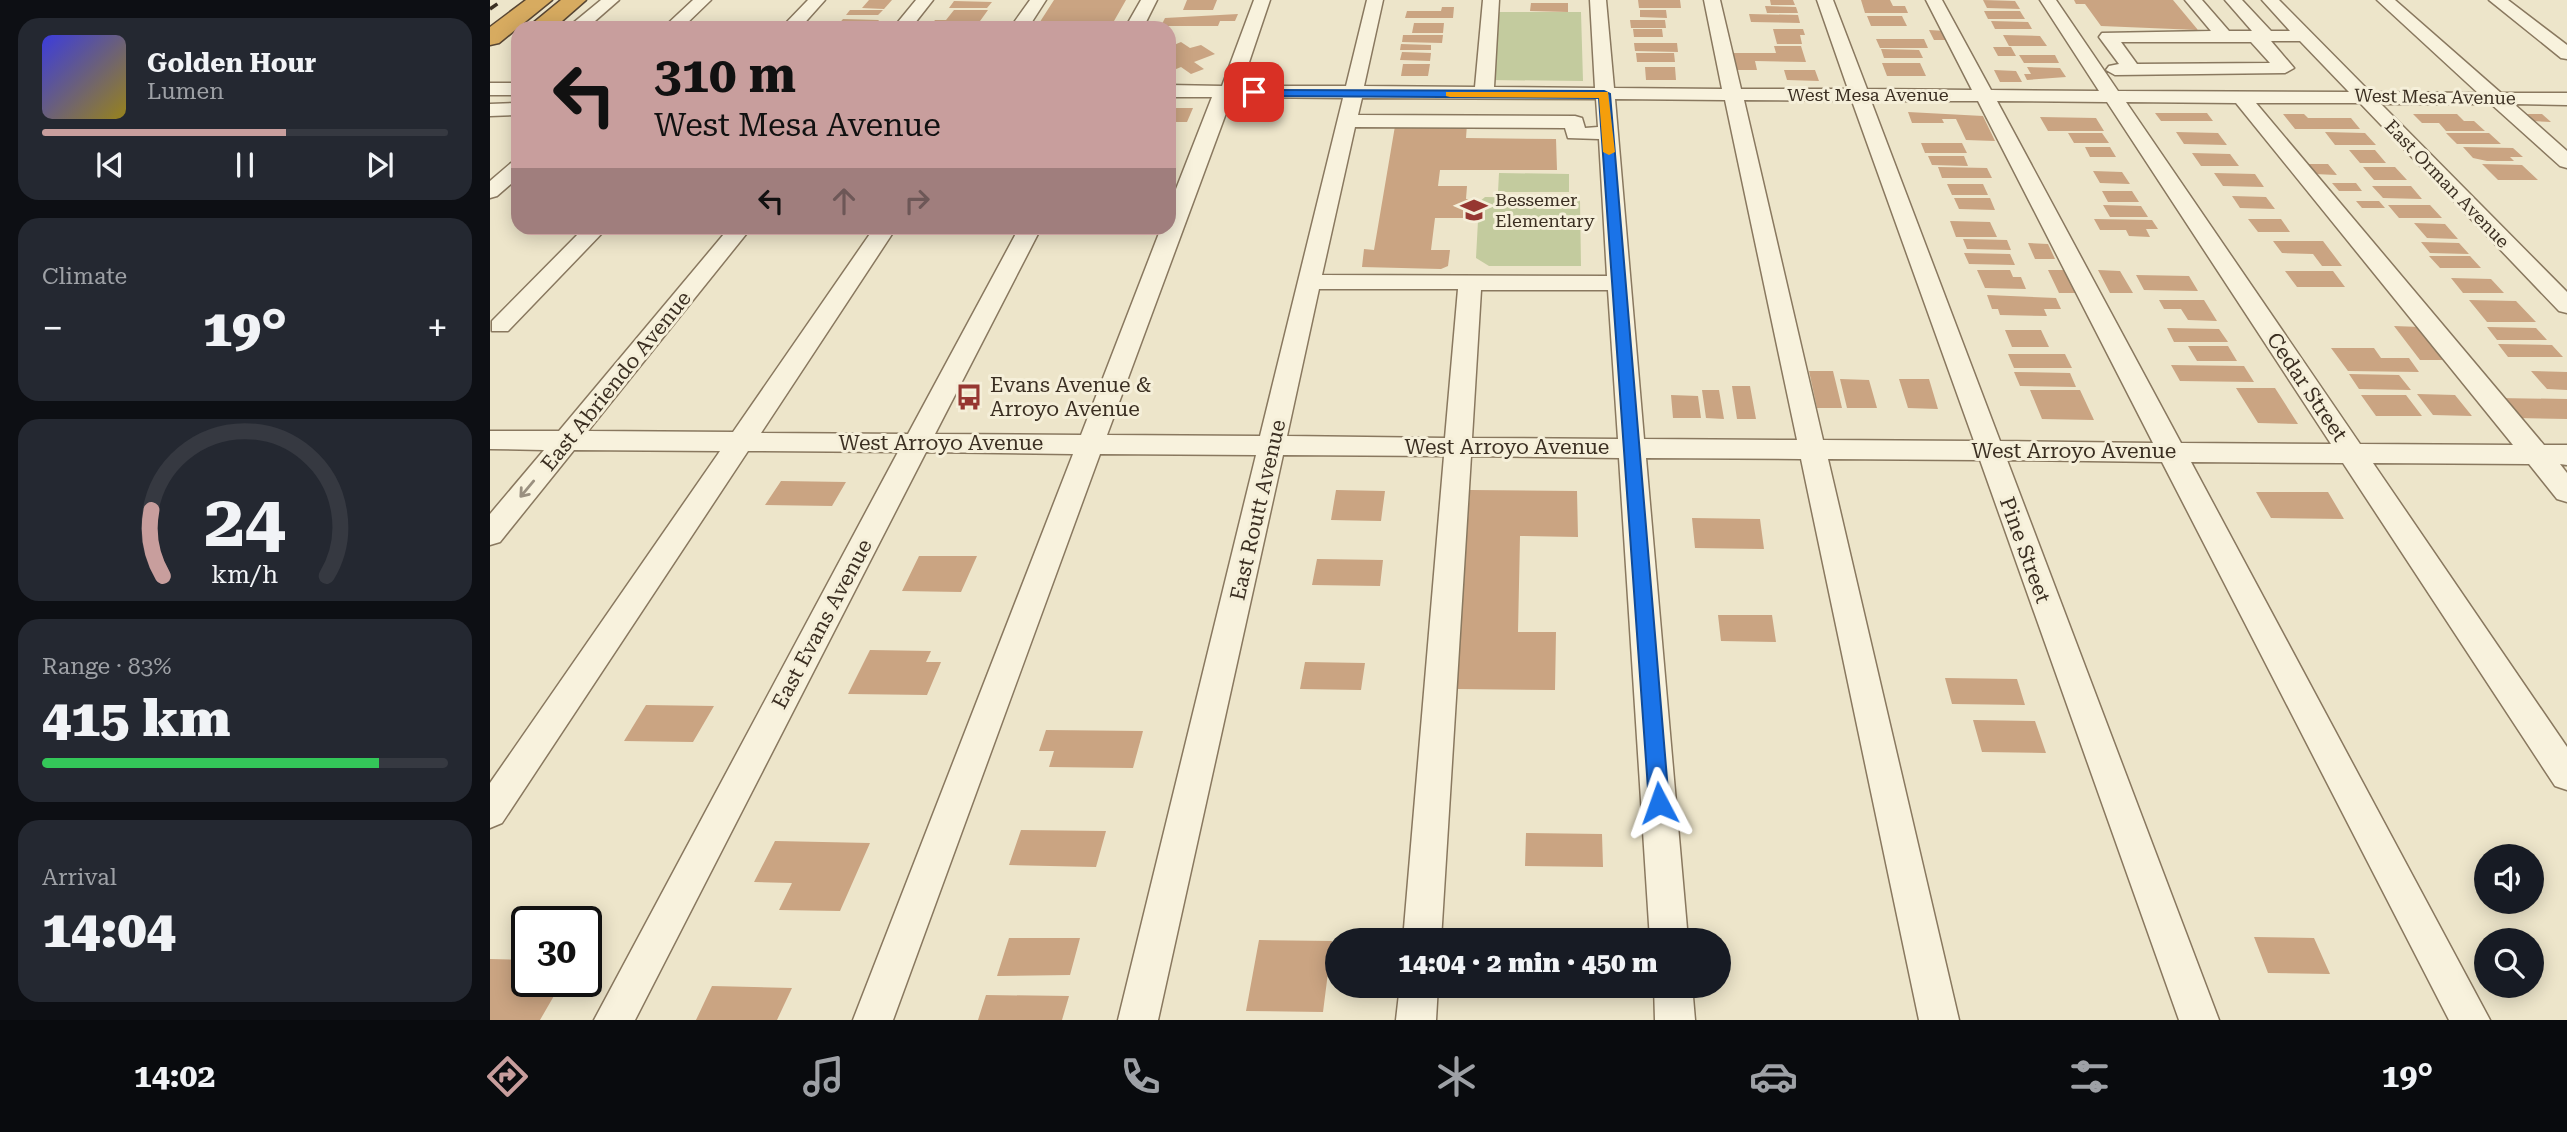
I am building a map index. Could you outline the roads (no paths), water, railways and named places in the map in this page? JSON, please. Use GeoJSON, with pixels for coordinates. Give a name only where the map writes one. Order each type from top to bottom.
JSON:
{"type":"FeatureCollection","features":[{"type":"Feature","properties":{"kind":"highway"},"geometry":{"type":"LineString","coordinates":[[524,21],[541,0]]}},
{"type":"Feature","properties":{"kind":"highway"},"geometry":{"type":"LineString","coordinates":[[548,21],[575,0]]}},
{"type":"Feature","properties":{"kind":"street"},"geometry":{"type":"LineString","coordinates":[[585,21],[611,0]]}},
{"type":"Feature","properties":{"kind":"street"},"geometry":{"type":"LineString","coordinates":[[680,21],[703,0]]}},
{"type":"Feature","properties":{"kind":"street"},"geometry":{"type":"LineString","coordinates":[[797,21],[817,0]]}},
{"type":"Feature","properties":{"kind":"street"},"geometry":{"type":"LineString","coordinates":[[908,21],[925,0]]}},
{"type":"Feature","properties":{"kind":"street"},"geometry":{"type":"LineString","coordinates":[[1024,21],[1038,0]]}},
{"type":"Feature","properties":{"kind":"street"},"geometry":{"type":"LineString","coordinates":[[1138,21],[1149,0]]}},
{"type":"Feature","properties":{"kind":"street"},"geometry":{"type":"LineString","coordinates":[[1176,221],[1262,0]]}},
{"type":"Feature","properties":{"kind":"street","name":"East Routt Avenue"},"geometry":{"type":"LineString","coordinates":[[1138,1020],[1375,0]]}},
{"type":"Feature","properties":{"kind":"street"},"geometry":{"type":"LineString","coordinates":[[1484,94],[1491,0]]}},
{"type":"Feature","properties":{"kind":"street"},"geometry":{"type":"LineString","coordinates":[[1598,0],[1668,928]]}},
{"type":"Feature","properties":{"kind":"street"},"geometry":{"type":"LineString","coordinates":[[1712,0],[1939,1020]]}},
{"type":"Feature","properties":{"kind":"street","name":"Pine Street"},"geometry":{"type":"LineString","coordinates":[[1825,0],[2199,1020]]}},
{"type":"Feature","properties":{"kind":"street"},"geometry":{"type":"LineString","coordinates":[[1934,0],[2470,1020]]}},
{"type":"Feature","properties":{"kind":"street","name":"Cedar Street"},"geometry":{"type":"LineString","coordinates":[[2048,0],[2567,775]]}},
{"type":"Feature","properties":{"kind":"street"},"geometry":{"type":"LineString","coordinates":[[2193,0],[2224,36]]}},
{"type":"Feature","properties":{"kind":"street"},"geometry":{"type":"LineString","coordinates":[[2094,70],[2285,68],[2233,0]]}},
{"type":"Feature","properties":{"kind":"street","name":"East Orman Avenue"},"geometry":{"type":"LineString","coordinates":[[2270,0],[2567,306]]}},
{"type":"Feature","properties":{"kind":"street"},"geometry":{"type":"LineString","coordinates":[[2385,0],[2567,162]]}},
{"type":"Feature","properties":{"kind":"street"},"geometry":{"type":"LineString","coordinates":[[2497,0],[2567,54]]}},
{"type":"Feature","properties":{"kind":"street"},"geometry":{"type":"LineString","coordinates":[[2132,70],[2108,37],[2111,35],[2224,36],[2263,41]]}},
{"type":"Feature","properties":{"kind":"street"},"geometry":{"type":"LineString","coordinates":[[2116,49],[2263,41],[2304,36]]}},
{"type":"Feature","properties":{"kind":"street"},"geometry":{"type":"LineString","coordinates":[[490,89],[511,89]]}},
{"type":"Feature","properties":{"kind":"street","name":"West Mesa Avenue"},"geometry":{"type":"LineString","coordinates":[[1176,91],[2567,99]]}},
{"type":"Feature","properties":{"kind":"street"},"geometry":{"type":"LineString","coordinates":[[2241,96],[2567,492]]}},
{"type":"Feature","properties":{"kind":"street"},"geometry":{"type":"LineString","coordinates":[[490,110],[511,109]]}},
{"type":"Feature","properties":{"kind":"street"},"geometry":{"type":"LineString","coordinates":[[1347,121],[1574,122],[1574,134],[1607,133]]}},
{"type":"Feature","properties":{"kind":"street"},"geometry":{"type":"LineString","coordinates":[[490,192],[511,173]]}},
{"type":"Feature","properties":{"kind":"street"},"geometry":{"type":"LineString","coordinates":[[500,326],[589,235]]}},
{"type":"Feature","properties":{"kind":"street","name":"East Abriendo Avenue"},"geometry":{"type":"LineString","coordinates":[[490,534],[734,235]]}},
{"type":"Feature","properties":{"kind":"street"},"geometry":{"type":"LineString","coordinates":[[490,812],[880,235]]}},
{"type":"Feature","properties":{"kind":"street","name":"East Evans Avenue"},"geometry":{"type":"LineString","coordinates":[[614,1020],[1026,235]]}},
{"type":"Feature","properties":{"kind":"street"},"geometry":{"type":"LineString","coordinates":[[873,1020],[1171,235]]}},
{"type":"Feature","properties":{"kind":"street"},"geometry":{"type":"LineString","coordinates":[[1311,282],[1619,283]]}},
{"type":"Feature","properties":{"kind":"street"},"geometry":{"type":"LineString","coordinates":[[1423,928],[1470,282]]}},
{"type":"Feature","properties":{"kind":"street","name":"West Arroyo Avenue"},"geometry":{"type":"LineString","coordinates":[[490,440],[2567,455]]}},
{"type":"Feature","properties":{"kind":"street"},"geometry":{"type":"LineString","coordinates":[[1416,1020],[1418,998]]}},
{"type":"Feature","properties":{"kind":"street"},"geometry":{"type":"LineString","coordinates":[[1674,998],[1675,1020]]}},
{"type":"Feature","properties":{"kind":"railway"},"geometry":{"type":"LineString","coordinates":[[490,9],[503,0]]}},
{"type":"Feature","properties":{"kind":"place","name":"Bessemer Elementary"},"geometry":{"type":"Point","coordinates":[1474,210]}},
{"type":"Feature","properties":{"kind":"place","name":"Evans Avenue & Arroyo Avenue"},"geometry":{"type":"Point","coordinates":[969,397]}}]}
